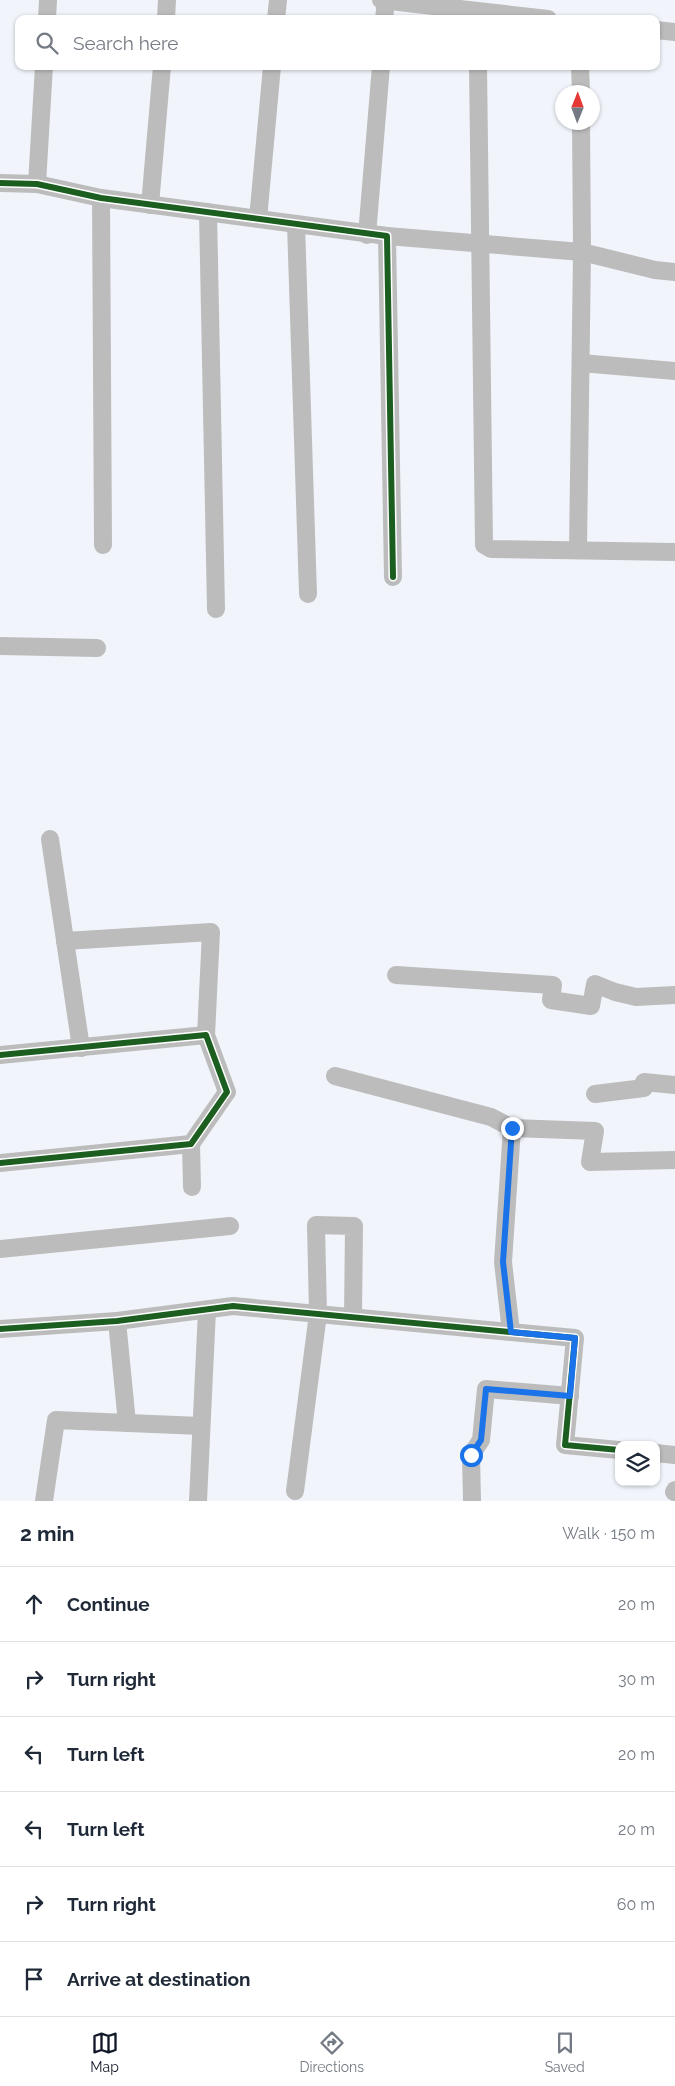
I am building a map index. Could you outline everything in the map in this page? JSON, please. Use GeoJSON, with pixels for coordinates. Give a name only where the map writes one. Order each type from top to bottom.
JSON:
{"type":"FeatureCollection","features":[{"type":"Feature","properties":{"kind":"street"},"geometry":{"type":"LineString","coordinates":[[47,15],[48,0]]}},
{"type":"Feature","properties":{"kind":"street"},"geometry":{"type":"LineString","coordinates":[[166,15],[167,0]]}},
{"type":"Feature","properties":{"kind":"street"},"geometry":{"type":"LineString","coordinates":[[276,15],[278,0]]}},
{"type":"Feature","properties":{"kind":"street"},"geometry":{"type":"LineString","coordinates":[[381,0],[477,15]]}},
{"type":"Feature","properties":{"kind":"street"},"geometry":{"type":"LineString","coordinates":[[384,15],[386,1]]}},
{"type":"Feature","properties":{"kind":"street"},"geometry":{"type":"LineString","coordinates":[[660,30],[675,32]]}},
{"type":"Feature","properties":{"kind":"street"},"geometry":{"type":"LineString","coordinates":[[37,184],[44,70]]}},
{"type":"Feature","properties":{"kind":"street"},"geometry":{"type":"LineString","coordinates":[[150,205],[162,70]]}},
{"type":"Feature","properties":{"kind":"street"},"geometry":{"type":"LineString","coordinates":[[258,219],[272,70]]}},
{"type":"Feature","properties":{"kind":"street"},"geometry":{"type":"LineString","coordinates":[[367,235],[380,70]]}},
{"type":"Feature","properties":{"kind":"street"},"geometry":{"type":"LineString","coordinates":[[478,70],[484,545],[490,549],[675,552]]}},
{"type":"Feature","properties":{"kind":"street"},"geometry":{"type":"LineString","coordinates":[[580,70],[580,85]]}},
{"type":"Feature","properties":{"kind":"street"},"geometry":{"type":"LineString","coordinates":[[578,550],[582,252],[581,130]]}},
{"type":"Feature","properties":{"kind":"street"},"geometry":{"type":"LineString","coordinates":[[0,183],[37,184],[101,198],[367,235],[582,252],[655,270],[675,272]]}},
{"type":"Feature","properties":{"kind":"street"},"geometry":{"type":"LineString","coordinates":[[101,198],[103,545]]}},
{"type":"Feature","properties":{"kind":"street"},"geometry":{"type":"LineString","coordinates":[[208,212],[216,609]]}},
{"type":"Feature","properties":{"kind":"street"},"geometry":{"type":"LineString","coordinates":[[296,224],[308,594]]}},
{"type":"Feature","properties":{"kind":"street"},"geometry":{"type":"LineString","coordinates":[[387,236],[393,577]]}},
{"type":"Feature","properties":{"kind":"street"},"geometry":{"type":"LineString","coordinates":[[581,363],[675,371]]}},
{"type":"Feature","properties":{"kind":"street"},"geometry":{"type":"LineString","coordinates":[[0,646],[97,648]]}},
{"type":"Feature","properties":{"kind":"street"},"geometry":{"type":"LineString","coordinates":[[50,838],[81,1048]]}},
{"type":"Feature","properties":{"kind":"street"},"geometry":{"type":"LineString","coordinates":[[65,940],[211,932],[206,1036],[227,1092],[191,1144],[192,1187]]}},
{"type":"Feature","properties":{"kind":"street"},"geometry":{"type":"LineString","coordinates":[[396,975],[553,985],[552,1000],[591,1006],[595,984],[615,992],[636,997],[675,995]]}},
{"type":"Feature","properties":{"kind":"street"},"geometry":{"type":"LineString","coordinates":[[0,1056],[206,1036]]}},
{"type":"Feature","properties":{"kind":"street"},"geometry":{"type":"LineString","coordinates":[[335,1076],[491,1117],[512,1128],[595,1131],[590,1162],[675,1160]]}},
{"type":"Feature","properties":{"kind":"street"},"geometry":{"type":"LineString","coordinates":[[595,1094],[644,1088],[644,1082],[675,1085]]}},
{"type":"Feature","properties":{"kind":"street"},"geometry":{"type":"LineString","coordinates":[[511,1332],[503,1262],[512,1128]]}},
{"type":"Feature","properties":{"kind":"street"},"geometry":{"type":"LineString","coordinates":[[0,1163],[191,1144]]}},
{"type":"Feature","properties":{"kind":"street"},"geometry":{"type":"LineString","coordinates":[[295,1492],[318,1314],[316,1225],[354,1226],[353,1317]]}},
{"type":"Feature","properties":{"kind":"street"},"geometry":{"type":"LineString","coordinates":[[0,1249],[230,1226]]}},
{"type":"Feature","properties":{"kind":"street"},"geometry":{"type":"LineString","coordinates":[[0,1329],[117,1321],[233,1306],[575,1338],[565,1445],[615,1450]]}},
{"type":"Feature","properties":{"kind":"street"},"geometry":{"type":"LineString","coordinates":[[198,1501],[207,1310]]}},
{"type":"Feature","properties":{"kind":"street"},"geometry":{"type":"LineString","coordinates":[[117,1321],[127,1423]]}},
{"type":"Feature","properties":{"kind":"street"},"geometry":{"type":"LineString","coordinates":[[472,1501],[471,1455],[481,1440],[486,1389],[570,1396]]}},
{"type":"Feature","properties":{"kind":"street"},"geometry":{"type":"LineString","coordinates":[[44,1501],[56,1420],[201,1426]]}},
{"type":"Feature","properties":{"kind":"street"},"geometry":{"type":"LineString","coordinates":[[660,1453],[675,1455]]}},
{"type":"Feature","properties":{"kind":"cycle path"},"geometry":{"type":"LineString","coordinates":[[0,183],[37,184],[101,198],[387,236],[393,577]]}},
{"type":"Feature","properties":{"kind":"cycle path"},"geometry":{"type":"LineString","coordinates":[[0,1055],[206,1035],[227,1092],[191,1144],[0,1163]]}},
{"type":"Feature","properties":{"kind":"cycle path"},"geometry":{"type":"LineString","coordinates":[[0,1329],[117,1321],[233,1306],[575,1338],[565,1445],[615,1450]]}},
{"type":"Feature","properties":{"kind":"route"},"geometry":{"type":"LineString","coordinates":[[471,1455],[481,1440],[486,1389],[570,1396],[575,1338],[511,1332],[503,1262],[512,1128]]}}]}
